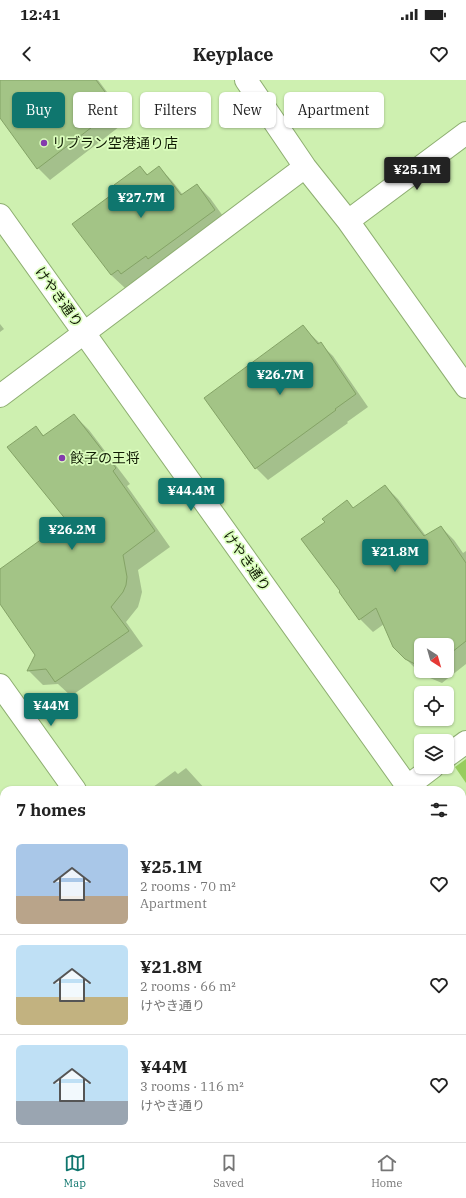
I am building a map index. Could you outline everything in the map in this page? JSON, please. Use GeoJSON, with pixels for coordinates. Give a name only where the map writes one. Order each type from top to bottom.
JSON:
{"type":"FeatureCollection","features":[{"type":"Feature","properties":{"kind":"street"},"geometry":{"type":"LineString","coordinates":[[246,80],[305,167],[348,221],[466,387]]}},
{"type":"Feature","properties":{"kind":"street"},"geometry":{"type":"LineString","coordinates":[[348,221],[466,133]]}},
{"type":"Feature","properties":{"kind":"street"},"geometry":{"type":"LineString","coordinates":[[0,396],[305,167]]}},
{"type":"Feature","properties":{"kind":"street","name":"けやき通り"},"geometry":{"type":"LineString","coordinates":[[0,215],[408,786]]}},
{"type":"Feature","properties":{"kind":"street"},"geometry":{"type":"LineString","coordinates":[[0,685],[7,710],[72,786]]}},
{"type":"Feature","properties":{"kind":"street"},"geometry":{"type":"LineString","coordinates":[[454,751],[466,742]]}},
{"type":"Feature","properties":{"kind":"street"},"geometry":{"type":"LineString","coordinates":[[411,786],[425,774]]}},
{"type":"Feature","properties":{"kind":"green space"},"geometry":{"type":"Polygon","coordinates":[[[466,759],[466,783],[455,767],[466,759]]]}},
{"type":"Feature","properties":{"kind":"building"},"geometry":{"type":"Polygon","coordinates":[[[0,80],[96,80],[105,92],[73,92],[73,128],[91,128],[37,169],[0,118],[0,80]]]}},
{"type":"Feature","properties":{"kind":"building"},"geometry":{"type":"Polygon","coordinates":[[[140,166],[147,175],[159,166],[181,195],[197,184],[215,210],[148,259],[146,256],[121,274],[118,270],[111,275],[72,224],[118,190],[114,185],[140,166]]]}},
{"type":"Feature","properties":{"kind":"building"},"geometry":{"type":"Polygon","coordinates":[[[303,325],[318,344],[321,342],[356,394],[255,469],[204,398],[303,325]]]}},
{"type":"Feature","properties":{"kind":"building"},"geometry":{"type":"Polygon","coordinates":[[[74,414],[116,468],[113,471],[155,531],[123,555],[127,577],[126,585],[123,592],[111,607],[129,631],[55,682],[46,669],[27,671],[35,655],[0,604],[0,569],[67,521],[7,447],[36,426],[43,436],[74,414]]]}},
{"type":"Feature","properties":{"kind":"building"},"geometry":{"type":"Polygon","coordinates":[[[385,485],[424,536],[441,526],[466,563],[466,641],[454,650],[454,638],[414,638],[414,664],[405,659],[393,647],[376,608],[359,620],[339,592],[340,591],[301,539],[325,522],[322,519],[347,500],[353,508],[385,485]]]}},
{"type":"Feature","properties":{"kind":"place","name":"リブラン空港通り店"},"geometry":{"type":"Point","coordinates":[44,143]}},
{"type":"Feature","properties":{"kind":"place","name":"餃子の王将"},"geometry":{"type":"Point","coordinates":[62,458]}}]}
